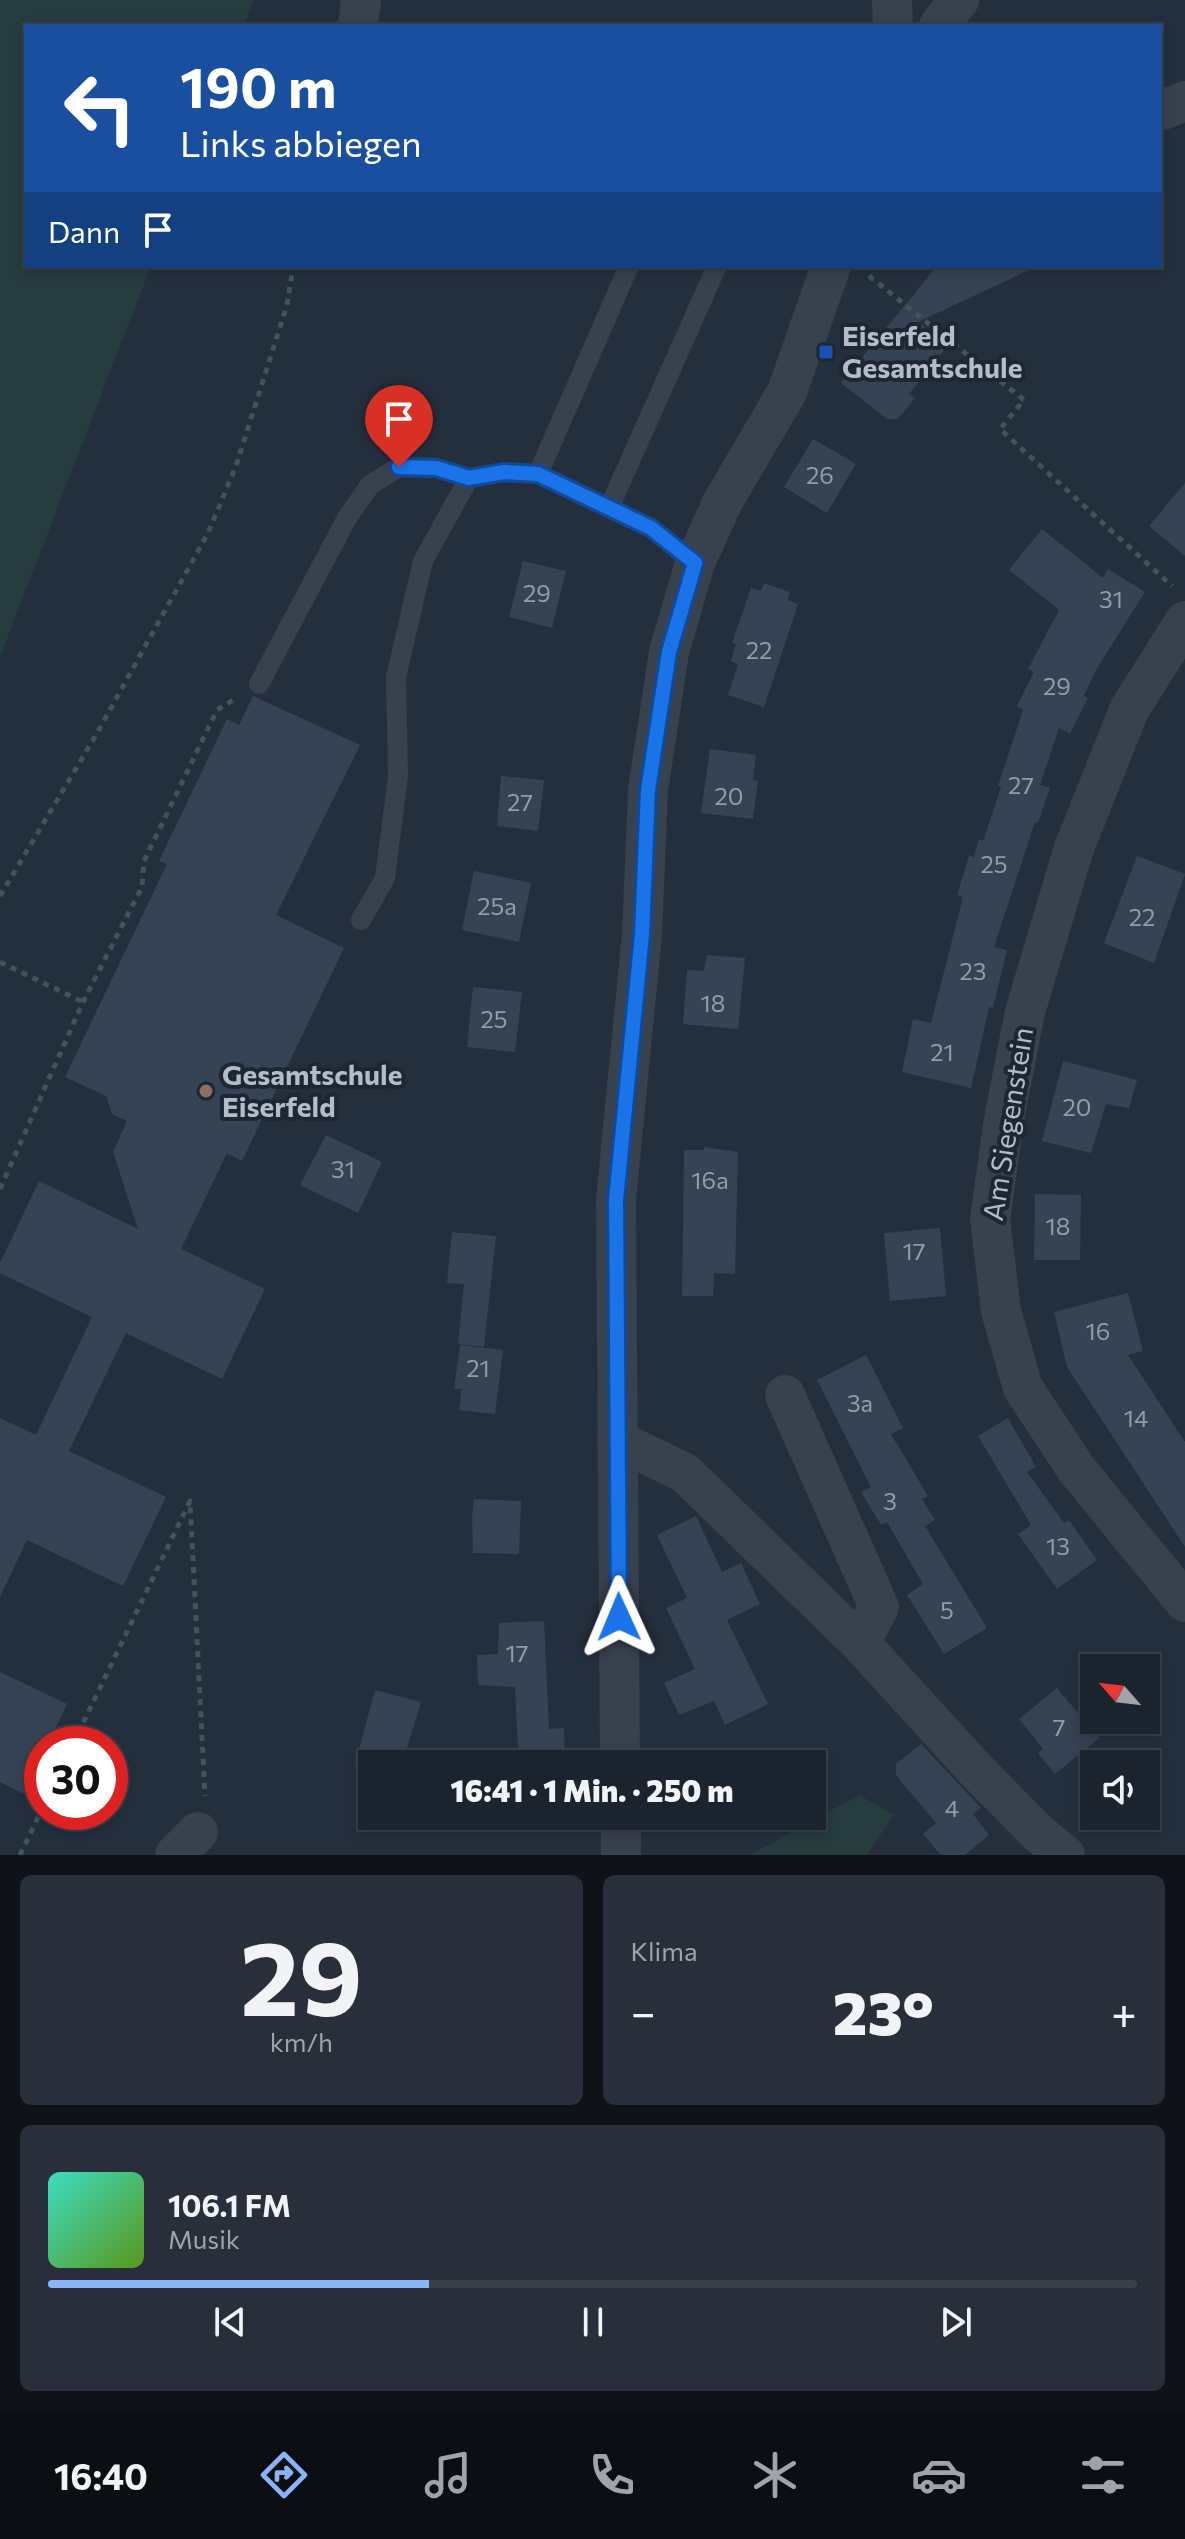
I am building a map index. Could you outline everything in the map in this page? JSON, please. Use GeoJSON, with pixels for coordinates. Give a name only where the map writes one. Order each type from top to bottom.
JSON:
{"type":"FeatureCollection","features":[{"type":"Feature","properties":{"kind":"street"},"geometry":{"type":"LineString","coordinates":[[358,24],[361,0]]}},
{"type":"Feature","properties":{"kind":"street"},"geometry":{"type":"LineString","coordinates":[[892,0],[893,24]]}},
{"type":"Feature","properties":{"kind":"street"},"geometry":{"type":"LineString","coordinates":[[941,24],[959,0]]}},
{"type":"Feature","properties":{"kind":"street"},"geometry":{"type":"LineString","coordinates":[[1162,110],[1185,101]]}},
{"type":"Feature","properties":{"kind":"street"},"geometry":{"type":"LineString","coordinates":[[620,1750],[616,1200],[642,934],[648,790],[669,652],[695,563],[722,503],[787,392],[850,271]]}},
{"type":"Feature","properties":{"kind":"street","name":"Am Siegenstein"},"geometry":{"type":"LineString","coordinates":[[1179,604],[1129,710],[1073,851],[1025,1012],[1004,1119],[990,1219],[1001,1311],[1023,1388],[1077,1470],[1185,1602]]}},
{"type":"Feature","properties":{"kind":"street"},"geometry":{"type":"LineString","coordinates":[[785,1395],[879,1607],[860,1643]]}},
{"type":"Feature","properties":{"kind":"street"},"geometry":{"type":"LineString","coordinates":[[617,1440],[685,1473],[860,1643],[975,1769],[1038,1833],[1065,1855]]}},
{"type":"Feature","properties":{"kind":"street"},"geometry":{"type":"LineString","coordinates":[[621,1830],[621,1855]]}},
{"type":"Feature","properties":{"kind":"lane"},"geometry":{"type":"LineString","coordinates":[[538,474],[628,268]]}},
{"type":"Feature","properties":{"kind":"lane"},"geometry":{"type":"LineString","coordinates":[[609,508],[716,268]]}},
{"type":"Feature","properties":{"kind":"lane"},"geometry":{"type":"LineString","coordinates":[[259,684],[347,518],[370,485],[399,467],[436,468],[469,478],[504,472],[538,474],[651,528],[695,563]]}},
{"type":"Feature","properties":{"kind":"lane"},"geometry":{"type":"LineString","coordinates":[[361,920],[385,878],[398,776],[396,677],[423,561],[469,478]]}},
{"type":"Feature","properties":{"kind":"path"},"geometry":{"type":"LineString","coordinates":[[0,896],[96,735],[208,533],[236,466],[287,305],[293,268]]}},
{"type":"Feature","properties":{"kind":"path"},"geometry":{"type":"LineString","coordinates":[[850,271],[1024,400],[1000,429],[1179,604]]}},
{"type":"Feature","properties":{"kind":"path"},"geometry":{"type":"LineString","coordinates":[[0,1189],[83,1002],[142,887],[144,861],[217,710]]}},
{"type":"Feature","properties":{"kind":"path"},"geometry":{"type":"LineString","coordinates":[[0,962],[83,1002]]}},
{"type":"Feature","properties":{"kind":"path"},"geometry":{"type":"LineString","coordinates":[[82,1726],[190,1501],[205,1794],[186,1844]]}},
{"type":"Feature","properties":{"kind":"path"},"geometry":{"type":"LineString","coordinates":[[20,1855],[32,1830]]}},
{"type":"Feature","properties":{"kind":"green space"},"geometry":{"type":"Polygon","coordinates":[[[0,0],[254,0],[245,24],[24,24],[24,268],[150,268],[0,657],[0,0]]]}},
{"type":"Feature","properties":{"kind":"green space"},"geometry":{"type":"Polygon","coordinates":[[[859,1795],[894,1815],[867,1855],[750,1855],[795,1830],[826,1830],[826,1813],[859,1795]]]}},
{"type":"Feature","properties":{"kind":"building"},"geometry":{"type":"Polygon","coordinates":[[[935,268],[1034,268],[918,322],[948,345],[909,394],[915,398],[898,419],[887,419],[841,383],[935,268]]]}},
{"type":"Feature","properties":{"kind":"building"},"geometry":{"type":"Polygon","coordinates":[[[813,439],[856,464],[827,513],[784,487],[813,439]]]}},
{"type":"Feature","properties":{"kind":"building"},"geometry":{"type":"Polygon","coordinates":[[[1185,483],[1185,556],[1149,526],[1185,483]]]}},
{"type":"Feature","properties":{"kind":"building"},"geometry":{"type":"Polygon","coordinates":[[[1042,529],[1103,578],[1108,569],[1145,592],[1096,670],[1084,696],[1088,698],[1070,734],[1059,728],[1040,785],[1050,788],[1038,823],[1035,822],[994,947],[1007,950],[993,1008],[989,1007],[971,1088],[902,1072],[913,1019],[931,1023],[963,897],[957,895],[969,856],[974,857],[979,839],[983,841],[1001,787],[998,786],[1023,710],[1017,706],[1034,672],[1028,669],[1059,610],[1009,570],[1042,529]]]}},
{"type":"Feature","properties":{"kind":"building"},"geometry":{"type":"Polygon","coordinates":[[[523,561],[566,571],[552,628],[509,617],[523,561]]]}},
{"type":"Feature","properties":{"kind":"building"},"geometry":{"type":"Polygon","coordinates":[[[764,583],[790,592],[788,600],[798,604],[764,707],[728,695],[738,664],[731,661],[736,644],[732,643],[751,588],[761,591],[764,583]]]}},
{"type":"Feature","properties":{"kind":"building"},"geometry":{"type":"Polygon","coordinates":[[[253,696],[360,745],[276,915],[344,948],[242,1161],[227,1153],[181,1249],[265,1289],[222,1379],[126,1333],[69,1451],[166,1497],[123,1586],[27,1540],[0,1597],[0,1418],[36,1435],[92,1317],[0,1273],[0,1263],[39,1181],[138,1229],[113,1152],[127,1121],[112,1114],[106,1096],[65,1077],[167,864],[159,861],[227,719],[239,725],[253,696]]]}},
{"type":"Feature","properties":{"kind":"building"},"geometry":{"type":"Polygon","coordinates":[[[710,749],[756,755],[753,780],[758,781],[753,819],[701,813],[710,749]]]}},
{"type":"Feature","properties":{"kind":"building"},"geometry":{"type":"Polygon","coordinates":[[[501,776],[544,780],[538,831],[497,826],[501,776]]]}},
{"type":"Feature","properties":{"kind":"building"},"geometry":{"type":"Polygon","coordinates":[[[1137,856],[1185,874],[1154,963],[1104,943],[1137,856]]]}},
{"type":"Feature","properties":{"kind":"building"},"geometry":{"type":"Polygon","coordinates":[[[474,871],[531,883],[519,942],[462,930],[474,871]]]}},
{"type":"Feature","properties":{"kind":"building"},"geometry":{"type":"Polygon","coordinates":[[[707,955],[745,958],[738,1029],[683,1024],[687,970],[704,971],[707,955]]]}},
{"type":"Feature","properties":{"kind":"building"},"geometry":{"type":"Polygon","coordinates":[[[473,987],[522,992],[515,1052],[467,1047],[473,987]]]}},
{"type":"Feature","properties":{"kind":"building"},"geometry":{"type":"Polygon","coordinates":[[[1063,1061],[1137,1080],[1129,1108],[1106,1104],[1091,1153],[1042,1141],[1063,1061]]]}},
{"type":"Feature","properties":{"kind":"building"},"geometry":{"type":"Polygon","coordinates":[[[326,1135],[382,1162],[358,1213],[300,1185],[326,1135]]]}},
{"type":"Feature","properties":{"kind":"building"},"geometry":{"type":"Polygon","coordinates":[[[704,1147],[738,1152],[735,1274],[714,1273],[713,1296],[682,1296],[684,1150],[704,1150],[704,1147]]]}},
{"type":"Feature","properties":{"kind":"building"},"geometry":{"type":"Polygon","coordinates":[[[1035,1194],[1081,1195],[1080,1260],[1034,1260],[1035,1194]]]}},
{"type":"Feature","properties":{"kind":"building"},"geometry":{"type":"Polygon","coordinates":[[[940,1228],[946,1296],[890,1301],[884,1233],[940,1228]]]}},
{"type":"Feature","properties":{"kind":"building"},"geometry":{"type":"Polygon","coordinates":[[[452,1232],[496,1236],[484,1347],[458,1344],[464,1284],[447,1283],[452,1232]]]}},
{"type":"Feature","properties":{"kind":"building"},"geometry":{"type":"Polygon","coordinates":[[[1128,1293],[1143,1351],[1128,1355],[1185,1442],[1185,1547],[1067,1367],[1054,1312],[1128,1293]]]}},
{"type":"Feature","properties":{"kind":"building"},"geometry":{"type":"Polygon","coordinates":[[[460,1345],[503,1350],[495,1414],[459,1410],[462,1389],[454,1389],[460,1345]]]}},
{"type":"Feature","properties":{"kind":"building"},"geometry":{"type":"Polygon","coordinates":[[[866,1355],[903,1428],[891,1434],[928,1496],[922,1499],[935,1520],[925,1526],[987,1628],[944,1654],[907,1595],[923,1584],[887,1522],[881,1525],[861,1492],[871,1487],[817,1380],[866,1355]]]}},
{"type":"Feature","properties":{"kind":"building"},"geometry":{"type":"Polygon","coordinates":[[[1008,1418],[1036,1467],[1027,1472],[1064,1523],[1069,1520],[1097,1560],[1057,1589],[1018,1534],[1031,1525],[978,1436],[1008,1418]]]}},
{"type":"Feature","properties":{"kind":"building"},"geometry":{"type":"Polygon","coordinates":[[[474,1499],[521,1501],[519,1554],[473,1553],[474,1499]]]}},
{"type":"Feature","properties":{"kind":"building"},"geometry":{"type":"Polygon","coordinates":[[[696,1516],[722,1572],[741,1563],[760,1604],[727,1620],[768,1704],[725,1725],[714,1701],[679,1715],[664,1683],[695,1669],[666,1608],[687,1598],[657,1535],[696,1516]]]}},
{"type":"Feature","properties":{"kind":"building"},"geometry":{"type":"Polygon","coordinates":[[[544,1621],[549,1729],[564,1728],[565,1750],[518,1750],[515,1687],[478,1685],[477,1655],[498,1654],[499,1623],[544,1621]]]}},
{"type":"Feature","properties":{"kind":"building"},"geometry":{"type":"Polygon","coordinates":[[[0,1672],[67,1704],[57,1726],[24,1726],[24,1794],[0,1782],[0,1672]]]}},
{"type":"Feature","properties":{"kind":"building"},"geometry":{"type":"Polygon","coordinates":[[[1057,1688],[1080,1715],[1080,1734],[1096,1734],[1099,1738],[1080,1750],[1080,1754],[1055,1774],[1038,1753],[1043,1749],[1019,1719],[1057,1688]]]}},
{"type":"Feature","properties":{"kind":"building"},"geometry":{"type":"Polygon","coordinates":[[[375,1690],[421,1702],[406,1750],[359,1750],[375,1690]]]}},
{"type":"Feature","properties":{"kind":"building"},"geometry":{"type":"Polygon","coordinates":[[[921,1744],[981,1808],[973,1814],[989,1835],[965,1855],[941,1855],[923,1834],[936,1823],[896,1775],[896,1764],[921,1744]]]}},
{"type":"Feature","properties":{"kind":"place","name":"Eiserfeld Gesamtschule"},"geometry":{"type":"Point","coordinates":[826,352]}},
{"type":"Feature","properties":{"kind":"place","name":"Gesamtschule Eiserfeld"},"geometry":{"type":"Point","coordinates":[206,1091]}},
{"type":"Feature","properties":{"kind":"route"},"geometry":{"type":"LineString","coordinates":[[399,467],[436,468],[469,478],[504,472],[538,474],[651,528],[695,563],[669,652],[648,790],[642,934],[616,1200],[619,1617]]}}]}
